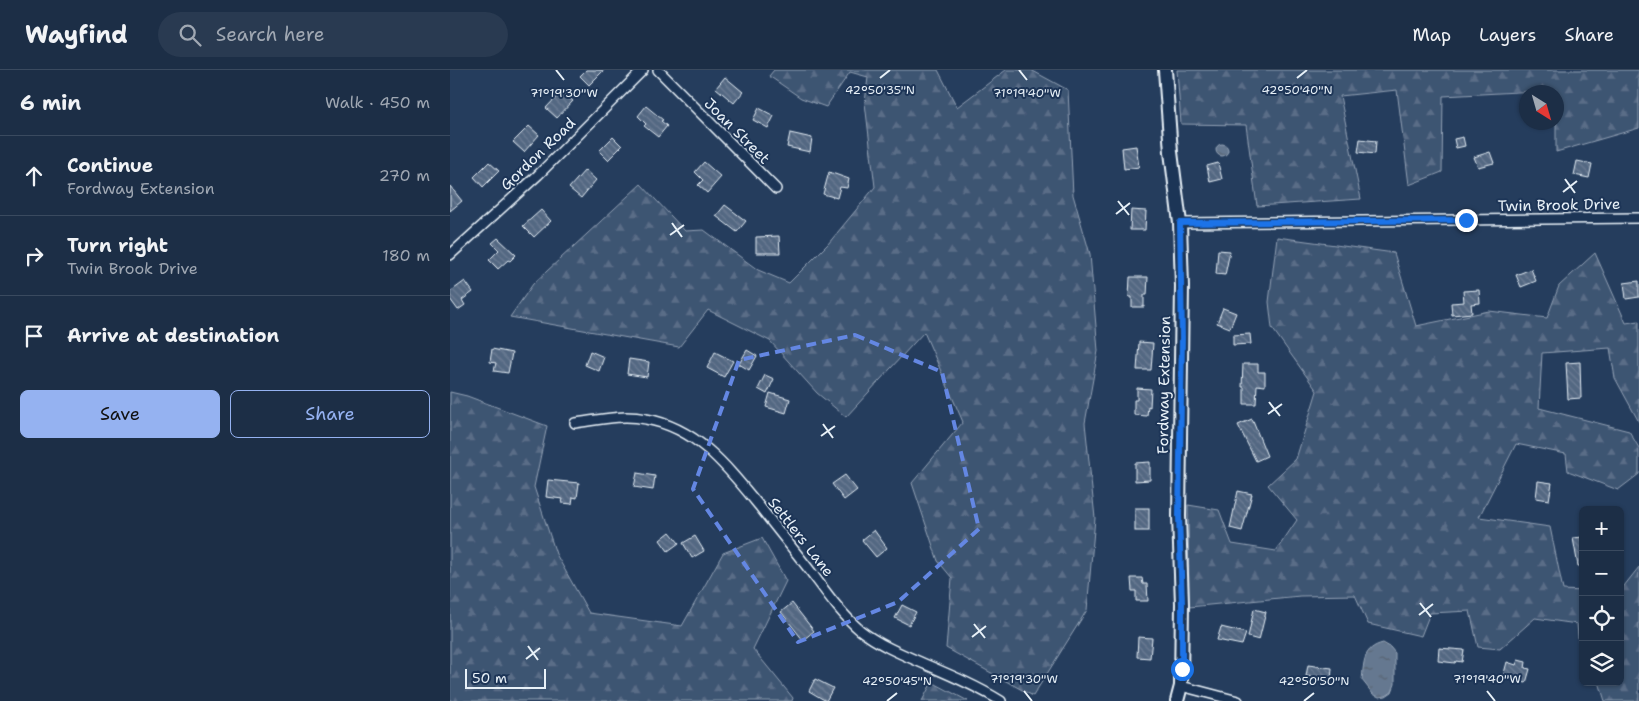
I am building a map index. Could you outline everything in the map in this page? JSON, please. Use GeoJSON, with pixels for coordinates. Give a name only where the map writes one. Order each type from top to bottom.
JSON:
{"type":"FeatureCollection","features":[{"type":"Feature","properties":{"kind":"street","name":"Gordon Road"},"geometry":{"type":"LineString","coordinates":[[450,255],[538,175],[643,70]]}},
{"type":"Feature","properties":{"kind":"street","name":"Joan Street"},"geometry":{"type":"LineString","coordinates":[[658,70],[776,189]]}},
{"type":"Feature","properties":{"kind":"street","name":"Fordway Extension"},"geometry":{"type":"LineString","coordinates":[[1164,70],[1171,152],[1180,223],[1182,338],[1179,516],[1182,686],[1177,701]]}},
{"type":"Feature","properties":{"kind":"street","name":"Twin Brook Drive"},"geometry":{"type":"LineString","coordinates":[[1180,223],[1639,218]]}},
{"type":"Feature","properties":{"kind":"street","name":"Settlers Lane"},"geometry":{"type":"LineString","coordinates":[[575,423],[621,417],[646,419],[670,426],[692,437],[730,471],[833,601],[861,630],[893,650],[974,685],[1001,701]]}},
{"type":"Feature","properties":{"kind":"street"},"geometry":{"type":"LineString","coordinates":[[1182,686],[1238,701]]}},
{"type":"Feature","properties":{"kind":"highlighted area"},"geometry":{"type":"Polygon","coordinates":[[[855,335],[942,372],[979,529],[898,602],[798,642],[693,489],[739,360],[855,335]]]}},
{"type":"Feature","properties":{"kind":"green space"},"geometry":{"type":"Polygon","coordinates":[[[774,70],[938,70],[957,107],[1006,70],[1031,70],[1068,90],[1073,195],[1090,254],[1098,351],[1085,423],[1095,518],[1087,610],[1033,696],[946,648],[952,578],[938,561],[912,483],[963,422],[924,332],[846,417],[817,393],[770,341],[708,310],[679,347],[510,317],[533,284],[641,184],[685,231],[704,230],[758,270],[789,283],[828,244],[875,187],[865,103],[868,77],[850,72],[826,107],[801,98],[769,76],[774,70]]]}},
{"type":"Feature","properties":{"kind":"green space"},"geometry":{"type":"Polygon","coordinates":[[[1177,70],[1639,70],[1639,128],[1556,152],[1556,130],[1564,130],[1564,85],[1519,85],[1519,92],[1443,96],[1442,172],[1409,185],[1397,90],[1340,96],[1361,199],[1257,206],[1246,125],[1181,124],[1177,70]]]}},
{"type":"Feature","properties":{"kind":"green space"},"geometry":{"type":"Polygon","coordinates":[[[1277,237],[1394,253],[1416,326],[1489,311],[1547,318],[1559,286],[1595,253],[1626,323],[1639,321],[1639,422],[1615,378],[1610,348],[1542,353],[1539,408],[1629,431],[1639,448],[1639,474],[1618,490],[1568,471],[1566,454],[1516,444],[1479,517],[1550,527],[1563,590],[1579,591],[1579,649],[1577,624],[1535,618],[1500,649],[1478,647],[1470,611],[1430,613],[1421,636],[1368,624],[1355,595],[1300,596],[1189,607],[1188,505],[1219,510],[1232,544],[1276,551],[1297,520],[1268,485],[1296,459],[1317,391],[1272,328],[1269,302],[1277,237]]]}},
{"type":"Feature","properties":{"kind":"green space"},"geometry":{"type":"Polygon","coordinates":[[[450,392],[467,396],[547,426],[534,487],[556,554],[589,613],[682,626],[723,553],[762,538],[786,581],[753,649],[793,698],[792,701],[450,701],[450,392]]]}},
{"type":"Feature","properties":{"kind":"green space"},"geometry":{"type":"Polygon","coordinates":[[[1639,567],[1639,701],[1605,701],[1600,686],[1624,686],[1624,586],[1639,567]]]}},
{"type":"Feature","properties":{"kind":"green space"},"geometry":{"type":"Polygon","coordinates":[[[932,682],[968,701],[922,701],[932,682]]]}},
{"type":"Feature","properties":{"kind":"water"},"geometry":{"type":"Polygon","coordinates":[[[1220,144],[1224,144],[1228,150],[1224,156],[1220,156],[1216,152],[1216,148],[1220,144]]]}},
{"type":"Feature","properties":{"kind":"water"},"geometry":{"type":"Polygon","coordinates":[[[1383,643],[1395,653],[1395,684],[1392,692],[1386,696],[1379,697],[1373,694],[1362,680],[1364,661],[1368,652],[1376,645],[1383,643]]]}},
{"type":"Feature","properties":{"kind":"building"},"geometry":{"type":"Polygon","coordinates":[[[586,70],[604,70],[589,85],[580,76],[586,70]]]}},
{"type":"Feature","properties":{"kind":"building"},"geometry":{"type":"Polygon","coordinates":[[[725,77],[743,92],[734,103],[716,88],[725,77]]]}},
{"type":"Feature","properties":{"kind":"building"},"geometry":{"type":"Polygon","coordinates":[[[562,91],[573,101],[557,118],[546,108],[562,91]]]}},
{"type":"Feature","properties":{"kind":"building"},"geometry":{"type":"Polygon","coordinates":[[[646,106],[663,120],[661,121],[667,126],[658,137],[644,126],[646,124],[638,116],[646,106]]]}},
{"type":"Feature","properties":{"kind":"building"},"geometry":{"type":"Polygon","coordinates":[[[759,108],[774,116],[768,128],[753,120],[759,108]]]}},
{"type":"Feature","properties":{"kind":"building"},"geometry":{"type":"Polygon","coordinates":[[[529,126],[539,135],[524,152],[513,142],[529,126]]]}},
{"type":"Feature","properties":{"kind":"building"},"geometry":{"type":"Polygon","coordinates":[[[790,133],[812,138],[810,152],[787,147],[790,133]]]}},
{"type":"Feature","properties":{"kind":"building"},"geometry":{"type":"Polygon","coordinates":[[[613,137],[622,146],[608,160],[599,151],[613,137]]]}},
{"type":"Feature","properties":{"kind":"building"},"geometry":{"type":"Polygon","coordinates":[[[1463,137],[1465,146],[1456,148],[1454,139],[1463,137]]]}},
{"type":"Feature","properties":{"kind":"building"},"geometry":{"type":"Polygon","coordinates":[[[1360,139],[1376,141],[1375,154],[1358,152],[1360,139]]]}},
{"type":"Feature","properties":{"kind":"building"},"geometry":{"type":"Polygon","coordinates":[[[1136,146],[1139,167],[1124,169],[1122,148],[1136,146]]]}},
{"type":"Feature","properties":{"kind":"building"},"geometry":{"type":"Polygon","coordinates":[[[1490,152],[1494,163],[1478,167],[1474,157],[1490,152]]]}},
{"type":"Feature","properties":{"kind":"building"},"geometry":{"type":"Polygon","coordinates":[[[1577,161],[1592,164],[1589,178],[1574,175],[1577,161]]]}},
{"type":"Feature","properties":{"kind":"building"},"geometry":{"type":"Polygon","coordinates":[[[489,162],[499,171],[483,187],[474,177],[489,162]]]}},
{"type":"Feature","properties":{"kind":"building"},"geometry":{"type":"Polygon","coordinates":[[[704,162],[721,177],[707,193],[698,185],[703,180],[695,172],[704,162]]]}},
{"type":"Feature","properties":{"kind":"building"},"geometry":{"type":"Polygon","coordinates":[[[1218,163],[1222,179],[1210,182],[1207,166],[1218,163]]]}},
{"type":"Feature","properties":{"kind":"building"},"geometry":{"type":"Polygon","coordinates":[[[585,170],[596,180],[581,198],[569,188],[585,170]]]}},
{"type":"Feature","properties":{"kind":"building"},"geometry":{"type":"Polygon","coordinates":[[[829,172],[849,179],[847,188],[840,187],[837,198],[823,194],[829,172]]]}},
{"type":"Feature","properties":{"kind":"building"},"geometry":{"type":"Polygon","coordinates":[[[450,186],[462,201],[450,211],[450,186]]]}},
{"type":"Feature","properties":{"kind":"building"},"geometry":{"type":"Polygon","coordinates":[[[725,205],[746,221],[737,232],[716,216],[725,205]]]}},
{"type":"Feature","properties":{"kind":"building"},"geometry":{"type":"Polygon","coordinates":[[[541,210],[551,221],[534,237],[523,226],[541,210]]]}},
{"type":"Feature","properties":{"kind":"building"},"geometry":{"type":"Polygon","coordinates":[[[1131,210],[1146,211],[1145,230],[1130,230],[1131,210]]]}},
{"type":"Feature","properties":{"kind":"building"},"geometry":{"type":"Polygon","coordinates":[[[779,236],[780,253],[756,253],[756,237],[779,236]]]}},
{"type":"Feature","properties":{"kind":"building"},"geometry":{"type":"Polygon","coordinates":[[[498,238],[516,255],[498,269],[489,260],[499,250],[492,243],[498,238]]]}},
{"type":"Feature","properties":{"kind":"building"},"geometry":{"type":"Polygon","coordinates":[[[1218,250],[1230,251],[1225,275],[1216,274],[1218,250]]]}},
{"type":"Feature","properties":{"kind":"building"},"geometry":{"type":"Polygon","coordinates":[[[1531,269],[1536,281],[1521,287],[1516,275],[1531,269]]]}},
{"type":"Feature","properties":{"kind":"building"},"geometry":{"type":"Polygon","coordinates":[[[1130,277],[1148,277],[1147,295],[1144,295],[1144,307],[1132,307],[1132,297],[1129,297],[1130,277]]]}},
{"type":"Feature","properties":{"kind":"building"},"geometry":{"type":"Polygon","coordinates":[[[465,281],[473,292],[462,300],[465,305],[458,310],[450,299],[450,292],[465,281]]]}},
{"type":"Feature","properties":{"kind":"building"},"geometry":{"type":"Polygon","coordinates":[[[1639,281],[1639,297],[1626,299],[1624,283],[1639,281]]]}},
{"type":"Feature","properties":{"kind":"building"},"geometry":{"type":"Polygon","coordinates":[[[1479,290],[1480,303],[1471,304],[1472,313],[1452,315],[1451,303],[1464,302],[1463,291],[1479,290]]]}},
{"type":"Feature","properties":{"kind":"building"},"geometry":{"type":"Polygon","coordinates":[[[1223,308],[1236,313],[1230,328],[1217,323],[1223,308]]]}},
{"type":"Feature","properties":{"kind":"building"},"geometry":{"type":"Polygon","coordinates":[[[1250,334],[1251,344],[1233,345],[1233,335],[1250,334]]]}},
{"type":"Feature","properties":{"kind":"building"},"geometry":{"type":"Polygon","coordinates":[[[1139,342],[1153,343],[1151,370],[1137,370],[1139,342]]]}},
{"type":"Feature","properties":{"kind":"building"},"geometry":{"type":"Polygon","coordinates":[[[492,349],[512,353],[508,373],[494,371],[496,363],[490,362],[492,349]]]}},
{"type":"Feature","properties":{"kind":"building"},"geometry":{"type":"Polygon","coordinates":[[[747,350],[757,356],[749,370],[739,364],[747,350]]]}},
{"type":"Feature","properties":{"kind":"building"},"geometry":{"type":"Polygon","coordinates":[[[590,351],[604,357],[599,371],[585,365],[590,351]]]}},
{"type":"Feature","properties":{"kind":"building"},"geometry":{"type":"Polygon","coordinates":[[[715,352],[733,361],[724,377],[707,368],[715,352]]]}},
{"type":"Feature","properties":{"kind":"building"},"geometry":{"type":"Polygon","coordinates":[[[629,359],[649,362],[647,377],[627,374],[629,359]]]}},
{"type":"Feature","properties":{"kind":"building"},"geometry":{"type":"Polygon","coordinates":[[[1580,362],[1581,398],[1568,399],[1566,363],[1580,362]]]}},
{"type":"Feature","properties":{"kind":"building"},"geometry":{"type":"Polygon","coordinates":[[[1243,364],[1258,364],[1258,372],[1265,372],[1265,386],[1257,385],[1256,404],[1244,404],[1244,387],[1242,387],[1243,364]]]}},
{"type":"Feature","properties":{"kind":"building"},"geometry":{"type":"Polygon","coordinates":[[[765,375],[774,379],[767,394],[758,389],[765,375]]]}},
{"type":"Feature","properties":{"kind":"building"},"geometry":{"type":"Polygon","coordinates":[[[1137,388],[1151,389],[1150,407],[1148,406],[1147,416],[1134,415],[1134,400],[1137,400],[1137,388]]]}},
{"type":"Feature","properties":{"kind":"building"},"geometry":{"type":"Polygon","coordinates":[[[770,393],[790,399],[786,413],[766,407],[770,393]]]}},
{"type":"Feature","properties":{"kind":"building"},"geometry":{"type":"Polygon","coordinates":[[[1252,419],[1267,456],[1256,461],[1238,425],[1252,419]]]}},
{"type":"Feature","properties":{"kind":"building"},"geometry":{"type":"Polygon","coordinates":[[[1150,462],[1150,480],[1135,481],[1135,463],[1150,462]]]}},
{"type":"Feature","properties":{"kind":"building"},"geometry":{"type":"Polygon","coordinates":[[[637,473],[655,476],[653,490],[634,487],[637,473]]]}},
{"type":"Feature","properties":{"kind":"building"},"geometry":{"type":"Polygon","coordinates":[[[845,475],[857,490],[844,500],[832,484],[845,475]]]}},
{"type":"Feature","properties":{"kind":"building"},"geometry":{"type":"Polygon","coordinates":[[[548,480],[579,483],[577,498],[573,497],[572,504],[562,503],[563,499],[546,497],[548,480]]]}},
{"type":"Feature","properties":{"kind":"building"},"geometry":{"type":"Polygon","coordinates":[[[1538,481],[1552,483],[1549,500],[1536,498],[1538,481]]]}},
{"type":"Feature","properties":{"kind":"building"},"geometry":{"type":"Polygon","coordinates":[[[1238,491],[1252,494],[1242,531],[1230,528],[1238,491]]]}},
{"type":"Feature","properties":{"kind":"building"},"geometry":{"type":"Polygon","coordinates":[[[1135,508],[1149,508],[1149,531],[1135,531],[1135,508]]]}},
{"type":"Feature","properties":{"kind":"building"},"geometry":{"type":"Polygon","coordinates":[[[874,530],[887,548],[876,557],[862,540],[874,530]]]}},
{"type":"Feature","properties":{"kind":"building"},"geometry":{"type":"Polygon","coordinates":[[[670,532],[679,543],[668,551],[660,540],[670,532]]]}},
{"type":"Feature","properties":{"kind":"building"},"geometry":{"type":"Polygon","coordinates":[[[695,536],[704,551],[692,558],[683,543],[695,536]]]}},
{"type":"Feature","properties":{"kind":"building"},"geometry":{"type":"Polygon","coordinates":[[[1579,537],[1579,566],[1578,566],[1573,538],[1579,537]]]}},
{"type":"Feature","properties":{"kind":"building"},"geometry":{"type":"Polygon","coordinates":[[[1131,578],[1142,578],[1143,584],[1147,584],[1148,601],[1136,601],[1136,591],[1132,591],[1131,578]]]}},
{"type":"Feature","properties":{"kind":"building"},"geometry":{"type":"Polygon","coordinates":[[[792,603],[814,631],[803,640],[781,612],[792,603]]]}},
{"type":"Feature","properties":{"kind":"building"},"geometry":{"type":"Polygon","coordinates":[[[902,605],[916,612],[909,625],[895,618],[902,605]]]}},
{"type":"Feature","properties":{"kind":"building"},"geometry":{"type":"Polygon","coordinates":[[[1254,609],[1266,612],[1259,640],[1248,637],[1254,609]]]}},
{"type":"Feature","properties":{"kind":"building"},"geometry":{"type":"Polygon","coordinates":[[[1221,627],[1246,633],[1242,645],[1217,640],[1221,627]]]}},
{"type":"Feature","properties":{"kind":"building"},"geometry":{"type":"Polygon","coordinates":[[[1138,637],[1152,638],[1150,658],[1137,657],[1138,637]]]}},
{"type":"Feature","properties":{"kind":"building"},"geometry":{"type":"Polygon","coordinates":[[[1439,648],[1464,650],[1462,662],[1438,661],[1439,648]]]}},
{"type":"Feature","properties":{"kind":"building"},"geometry":{"type":"Polygon","coordinates":[[[1518,660],[1526,662],[1525,668],[1530,669],[1526,683],[1503,677],[1507,662],[1516,665],[1518,660]]]}},
{"type":"Feature","properties":{"kind":"building"},"geometry":{"type":"Polygon","coordinates":[[[1308,665],[1332,668],[1331,681],[1306,676],[1308,665]]]}},
{"type":"Feature","properties":{"kind":"building"},"geometry":{"type":"Polygon","coordinates":[[[815,679],[833,688],[826,701],[809,691],[815,679]]]}},
{"type":"Feature","properties":{"kind":"route"},"geometry":{"type":"LineString","coordinates":[[1182,669],[1179,516],[1182,338],[1180,223],[1466,220]]}}]}
